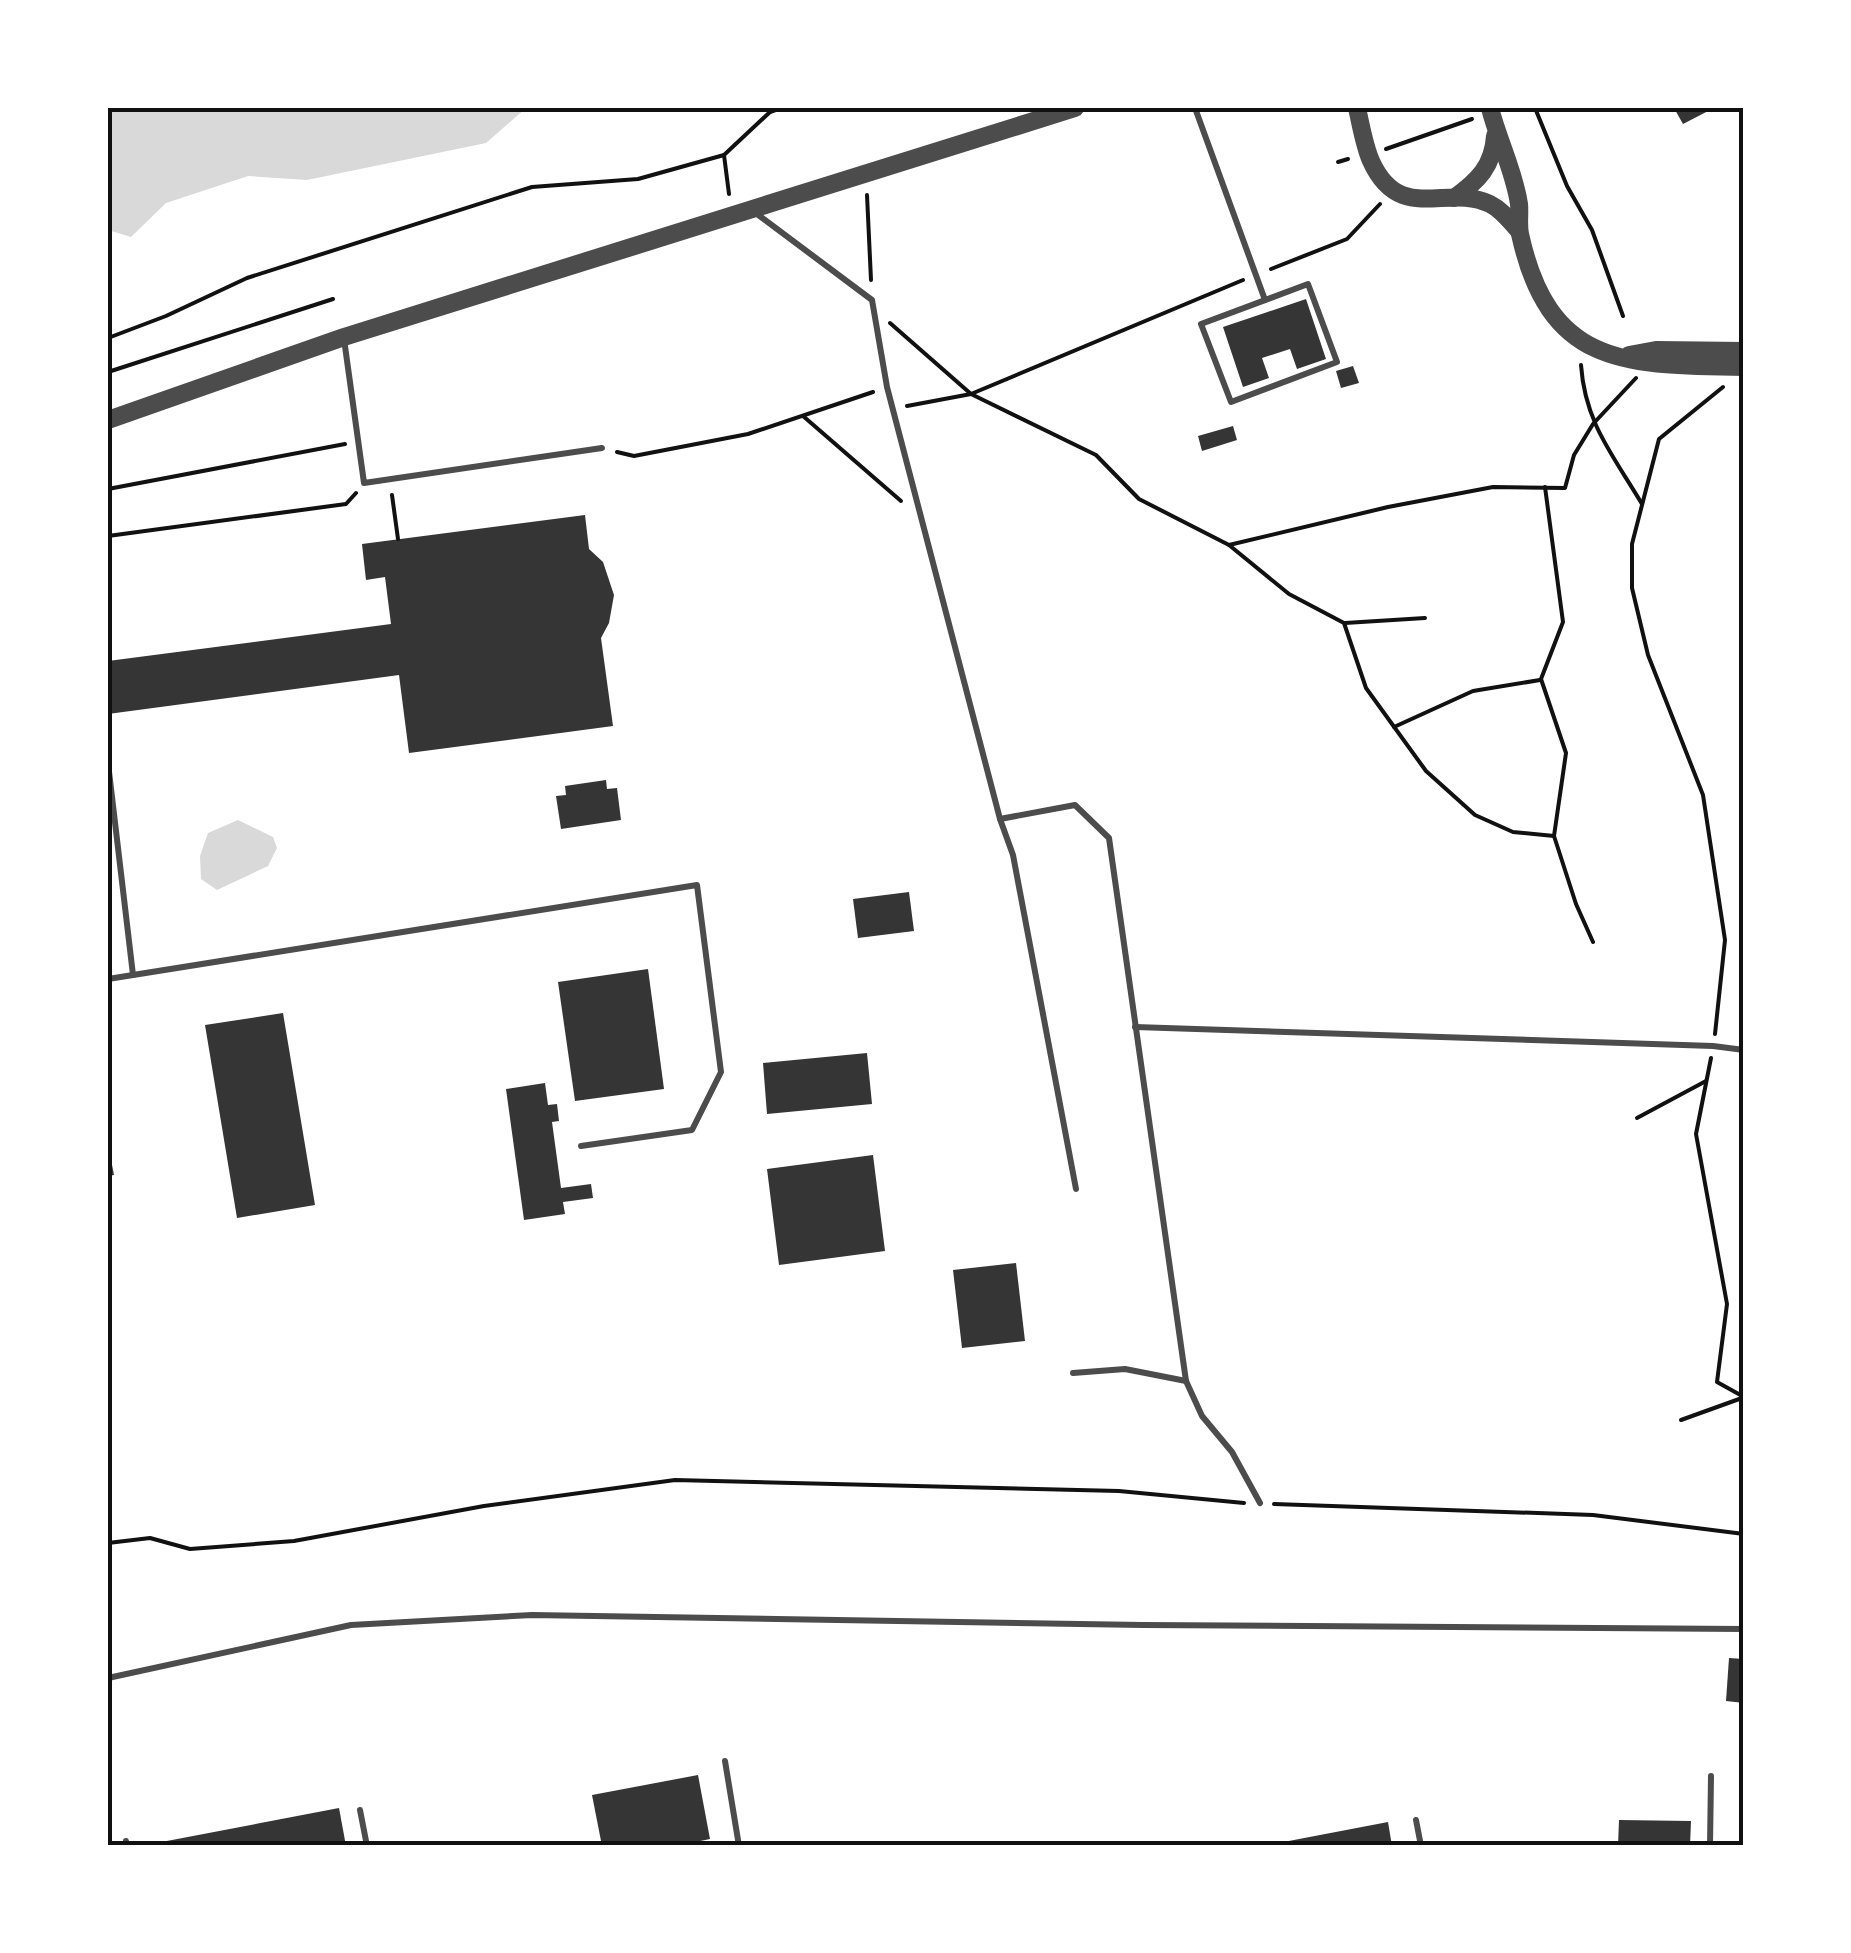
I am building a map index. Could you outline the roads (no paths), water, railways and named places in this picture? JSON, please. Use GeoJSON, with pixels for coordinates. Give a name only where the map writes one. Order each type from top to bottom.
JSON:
{"type":"FeatureCollection","features":[{"type":"Feature","properties":{"kind":"street"},"geometry":{"type":"LineString","coordinates":[[108,420],[344,338],[1075,108]]}},
{"type":"Feature","properties":{"kind":"street"},"geometry":{"type":"LineString","coordinates":[[1357,108],[1368,154],[1379,175],[1393,189],[1424,201],[1454,198],[1492,205],[1519,231]]}},
{"type":"Feature","properties":{"kind":"street"},"geometry":{"type":"LineString","coordinates":[[1490,108],[1519,204],[1519,231],[1539,291],[1564,330],[1598,350],[1658,365],[1739,373]]}},
{"type":"Feature","properties":{"kind":"street"},"geometry":{"type":"LineString","coordinates":[[1454,198],[1482,175],[1494,151],[1496,131]]}},
{"type":"Feature","properties":{"kind":"street"},"geometry":{"type":"LineString","coordinates":[[1624,356],[1656,350],[1744,351]]}},
{"type":"Feature","properties":{"kind":"lane"},"geometry":{"type":"LineString","coordinates":[[1194,108],[1265,300]]}},
{"type":"Feature","properties":{"kind":"lane"},"geometry":{"type":"LineString","coordinates":[[741,211],[872,300],[892,408],[1013,855],[1076,1189]]}},
{"type":"Feature","properties":{"kind":"lane"},"geometry":{"type":"LineString","coordinates":[[1308,284],[1337,362],[1231,402],[1201,324],[1265,300],[1308,284]]}},
{"type":"Feature","properties":{"kind":"lane"},"geometry":{"type":"LineString","coordinates":[[344,338],[364,483],[602,448]]}},
{"type":"Feature","properties":{"kind":"lane"},"geometry":{"type":"LineString","coordinates":[[108,762],[132,975]]}},
{"type":"Feature","properties":{"kind":"lane"},"geometry":{"type":"LineString","coordinates":[[1000,818],[1076,805],[1109,838],[1186,1381],[1202,1416],[1232,1452],[1260,1504]]}},
{"type":"Feature","properties":{"kind":"lane"},"geometry":{"type":"LineString","coordinates":[[108,979],[697,885],[720,1072],[692,1130],[581,1146]]}},
{"type":"Feature","properties":{"kind":"lane"},"geometry":{"type":"LineString","coordinates":[[1135,1027],[1744,1050]]}},
{"type":"Feature","properties":{"kind":"lane"},"geometry":{"type":"LineString","coordinates":[[1072,1373],[1125,1370],[1186,1381]]}},
{"type":"Feature","properties":{"kind":"lane"},"geometry":{"type":"LineString","coordinates":[[108,1678],[351,1625],[532,1615],[1143,1626],[1744,1629]]}},
{"type":"Feature","properties":{"kind":"lane"},"geometry":{"type":"LineString","coordinates":[[725,1761],[739,1846]]}},
{"type":"Feature","properties":{"kind":"lane"},"geometry":{"type":"LineString","coordinates":[[1710,1846],[1711,1776]]}},
{"type":"Feature","properties":{"kind":"lane"},"geometry":{"type":"LineString","coordinates":[[360,1810],[367,1846]]}},
{"type":"Feature","properties":{"kind":"lane"},"geometry":{"type":"LineString","coordinates":[[1416,1820],[1421,1846]]}}]}
